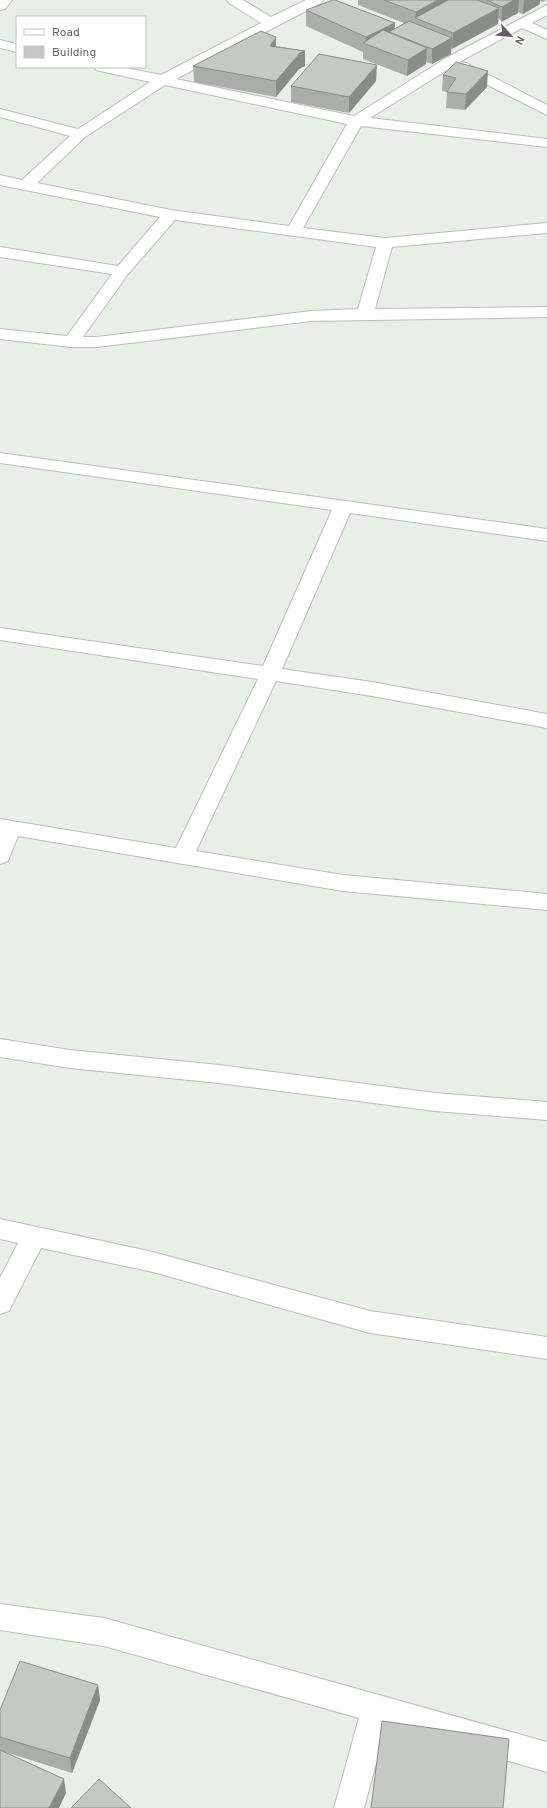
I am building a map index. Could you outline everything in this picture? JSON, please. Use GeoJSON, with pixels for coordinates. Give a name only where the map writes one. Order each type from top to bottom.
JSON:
{"type":"FeatureCollection","features":[{"type":"Feature","properties":{"kind":"street"},"geometry":{"type":"LineString","coordinates":[[0,6],[6,0]]}},
{"type":"Feature","properties":{"kind":"street"},"geometry":{"type":"LineString","coordinates":[[234,0],[271,23]]}},
{"type":"Feature","properties":{"kind":"street"},"geometry":{"type":"LineString","coordinates":[[27,184],[80,134],[161,81],[202,58],[316,0]]}},
{"type":"Feature","properties":{"kind":"street"},"geometry":{"type":"LineString","coordinates":[[293,232],[356,121],[452,61],[547,9]]}},
{"type":"Feature","properties":{"kind":"street"},"geometry":{"type":"LineString","coordinates":[[522,23],[547,35]]}},
{"type":"Feature","properties":{"kind":"street"},"geometry":{"type":"LineString","coordinates":[[0,44],[16,48]]}},
{"type":"Feature","properties":{"kind":"street"},"geometry":{"type":"LineString","coordinates":[[452,61],[547,111]]}},
{"type":"Feature","properties":{"kind":"street"},"geometry":{"type":"LineString","coordinates":[[105,68],[356,121],[547,143]]}},
{"type":"Feature","properties":{"kind":"street"},"geometry":{"type":"LineString","coordinates":[[0,113],[80,134]]}},
{"type":"Feature","properties":{"kind":"street"},"geometry":{"type":"LineString","coordinates":[[0,180],[27,184],[171,215],[385,243],[547,228]]}},
{"type":"Feature","properties":{"kind":"street"},"geometry":{"type":"LineString","coordinates":[[71,342],[122,271],[171,215]]}},
{"type":"Feature","properties":{"kind":"street"},"geometry":{"type":"LineString","coordinates":[[365,314],[385,243]]}},
{"type":"Feature","properties":{"kind":"street"},"geometry":{"type":"LineString","coordinates":[[0,252],[122,271]]}},
{"type":"Feature","properties":{"kind":"street"},"geometry":{"type":"LineString","coordinates":[[0,334],[71,342],[97,342],[311,316],[547,312]]}},
{"type":"Feature","properties":{"kind":"street"},"geometry":{"type":"LineString","coordinates":[[0,458],[547,535]]}},
{"type":"Feature","properties":{"kind":"street"},"geometry":{"type":"LineString","coordinates":[[183,856],[270,674],[343,507]]}},
{"type":"Feature","properties":{"kind":"street"},"geometry":{"type":"LineString","coordinates":[[0,634],[372,689],[547,721]]}},
{"type":"Feature","properties":{"kind":"street"},"geometry":{"type":"LineString","coordinates":[[0,856],[6,827],[343,883],[547,902]]}},
{"type":"Feature","properties":{"kind":"street"},"geometry":{"type":"LineString","coordinates":[[0,1048],[70,1059],[219,1074],[435,1102],[547,1112]]}},
{"type":"Feature","properties":{"kind":"street"},"geometry":{"type":"LineString","coordinates":[[0,1229],[153,1262],[370,1322],[547,1348]]}},
{"type":"Feature","properties":{"kind":"street"},"geometry":{"type":"LineString","coordinates":[[0,1303],[34,1236]]}},
{"type":"Feature","properties":{"kind":"street"},"geometry":{"type":"LineString","coordinates":[[0,1617],[104,1632],[547,1757]]}},
{"type":"Feature","properties":{"kind":"street"},"geometry":{"type":"LineString","coordinates":[[349,1808],[376,1709]]}},
{"type":"Feature","properties":{"kind":"building"},"geometry":{"type":"Polygon","coordinates":[[[333,0],[395,23],[366,37],[306,10],[333,0]]]}},
{"type":"Feature","properties":{"kind":"building"},"geometry":{"type":"Polygon","coordinates":[[[384,0],[438,0],[416,12],[384,0]]]}},
{"type":"Feature","properties":{"kind":"building"},"geometry":{"type":"Polygon","coordinates":[[[448,0],[477,0],[499,8],[453,33],[415,18],[448,0]]]}},
{"type":"Feature","properties":{"kind":"building"},"geometry":{"type":"Polygon","coordinates":[[[487,0],[514,0],[502,7],[487,0]]]}},
{"type":"Feature","properties":{"kind":"building"},"geometry":{"type":"Polygon","coordinates":[[[409,21],[452,38],[432,49],[389,32],[409,21]]]}},
{"type":"Feature","properties":{"kind":"building"},"geometry":{"type":"Polygon","coordinates":[[[383,30],[427,48],[408,60],[363,43],[383,30]]]}},
{"type":"Feature","properties":{"kind":"building"},"geometry":{"type":"Polygon","coordinates":[[[261,31],[276,37],[270,46],[305,51],[300,53],[276,81],[193,66],[261,31]]]}},
{"type":"Feature","properties":{"kind":"building"},"geometry":{"type":"Polygon","coordinates":[[[319,54],[377,65],[349,97],[291,86],[319,54]]]}},
{"type":"Feature","properties":{"kind":"building"},"geometry":{"type":"Polygon","coordinates":[[[456,62],[488,71],[466,94],[447,92],[456,78],[443,75],[456,62]]]}},
{"type":"Feature","properties":{"kind":"building"},"geometry":{"type":"Polygon","coordinates":[[[20,1661],[98,1685],[70,1758],[0,1737],[0,1710],[20,1661]]]}},
{"type":"Feature","properties":{"kind":"building"},"geometry":{"type":"Polygon","coordinates":[[[382,1721],[509,1739],[503,1808],[371,1808],[382,1721]]]}},
{"type":"Feature","properties":{"kind":"building"},"geometry":{"type":"Polygon","coordinates":[[[0,1750],[64,1779],[49,1808],[0,1808],[0,1750]]]}},
{"type":"Feature","properties":{"kind":"building"},"geometry":{"type":"Polygon","coordinates":[[[99,1779],[131,1808],[71,1808],[99,1779]]]}}]}
